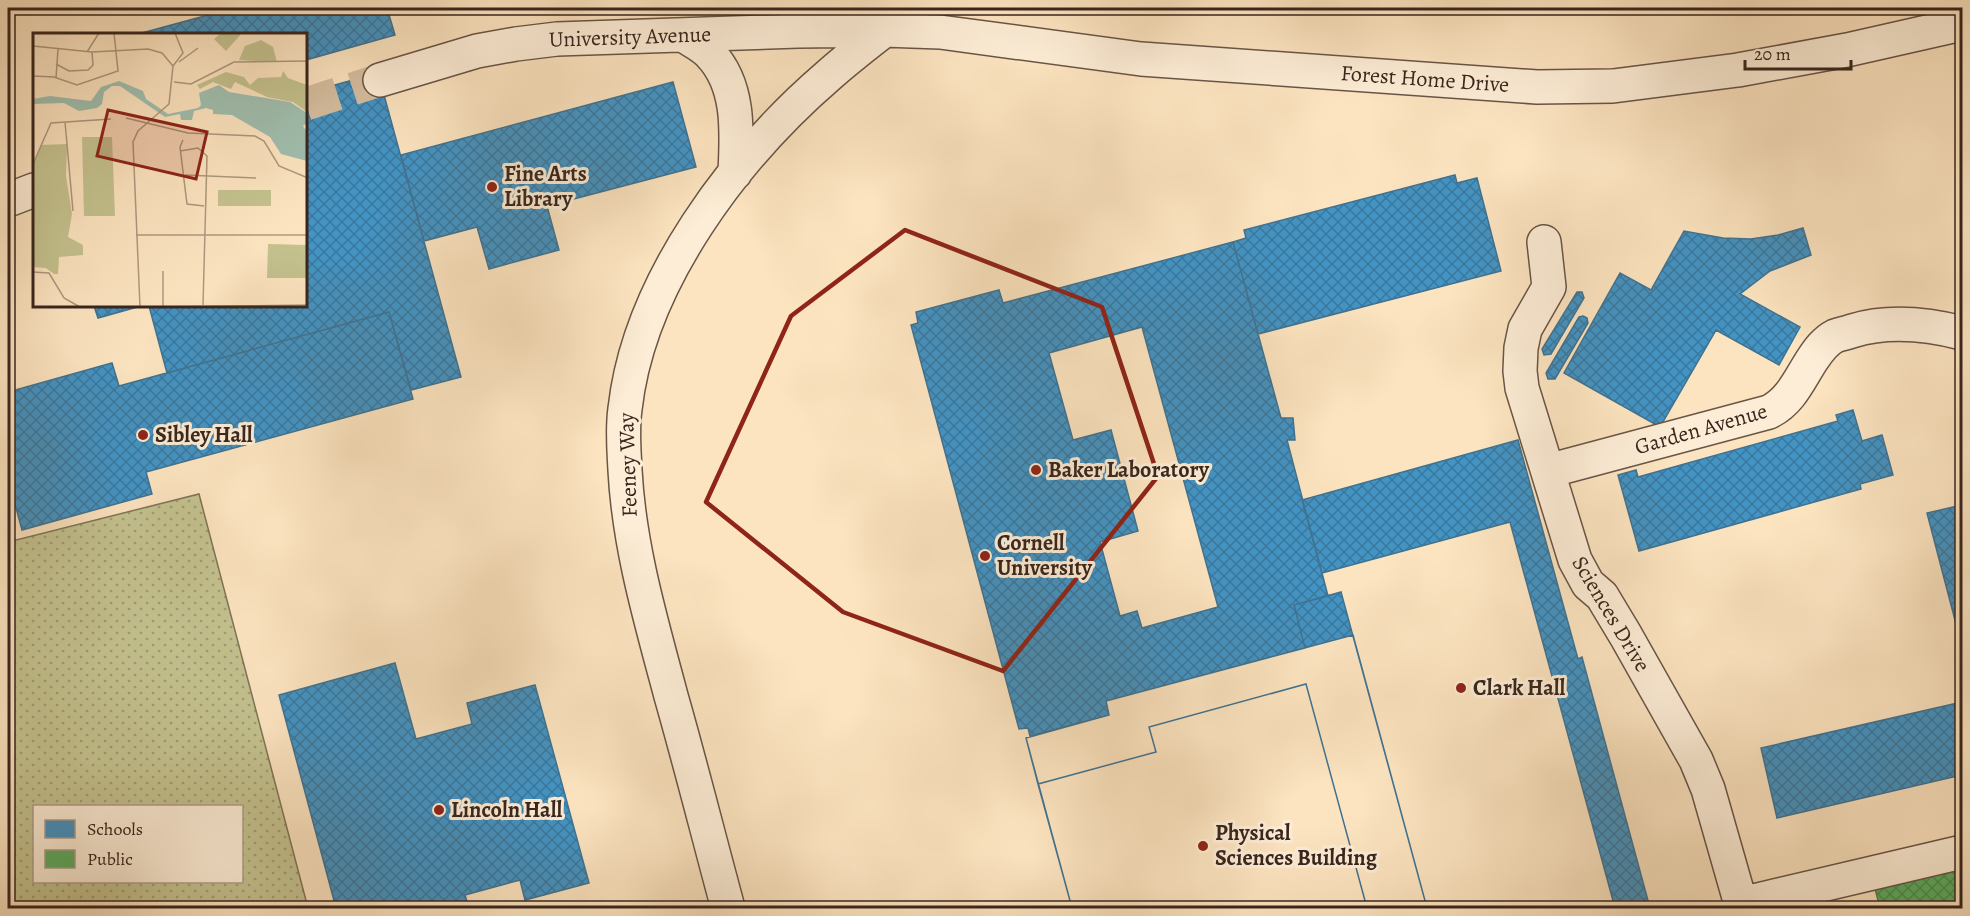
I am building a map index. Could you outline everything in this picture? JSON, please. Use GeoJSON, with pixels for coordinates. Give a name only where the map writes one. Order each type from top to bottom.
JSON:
{"type":"FeatureCollection","features":[{"type":"Feature","properties":{"kind":"street","name":"Feeney Way"},"geometry":{"type":"LineString","coordinates":[[728,909],[648,610],[629,524],[623,441],[625,410],[633,361],[647,322],[673,264],[698,223],[735,173],[764,139],[827,76],[913,8]]}},
{"type":"Feature","properties":{"kind":"street","name":"Forest Home Drive"},"geometry":{"type":"LineString","coordinates":[[884,30],[940,32],[1141,59],[1537,87],[1613,86],[1738,70],[1847,50],[1962,24]]}},
{"type":"Feature","properties":{"kind":"street","name":"University Avenue"},"geometry":{"type":"LineString","coordinates":[[380,80],[466,54],[557,39],[884,30]]}},
{"type":"Feature","properties":{"kind":"street"},"geometry":{"type":"LineString","coordinates":[[684,35],[709,52],[722,69],[730,87],[737,138],[735,173]]}},
{"type":"Feature","properties":{"kind":"street"},"geometry":{"type":"LineString","coordinates":[[8,200],[33,190]]}},
{"type":"Feature","properties":{"kind":"street","name":"Sciences Drive"},"geometry":{"type":"LineString","coordinates":[[1544,242],[1549,287],[1526,329],[1521,348],[1522,388],[1575,560],[1588,584],[1602,596],[1696,760],[1708,789],[1741,906]]}},
{"type":"Feature","properties":{"kind":"street","name":"Garden Avenue"},"geometry":{"type":"LineString","coordinates":[[1548,471],[1769,412],[1780,406],[1790,396],[1814,357],[1835,336],[1868,326],[1904,324],[1944,328],[1962,333]]}},
{"type":"Feature","properties":{"kind":"street"},"geometry":{"type":"LineString","coordinates":[[1741,906],[1962,852]]}},
{"type":"Feature","properties":{"kind":"highlighted area"},"geometry":{"type":"Polygon","coordinates":[[[905,230],[1102,307],[1158,476],[1003,671],[843,612],[706,502],[791,316],[905,230]]]}},
{"type":"Feature","properties":{"kind":"shaded area"},"geometry":{"type":"Polygon","coordinates":[[[199,494],[308,908],[8,908],[8,542],[199,494]]]}},
{"type":"Feature","properties":{"kind":"building: Schools"},"geometry":{"type":"Polygon","coordinates":[[[234,8],[387,8],[395,35],[308,59],[308,33],[142,33],[234,8]]]}},
{"type":"Feature","properties":{"kind":"building: Schools"},"geometry":{"type":"Polygon","coordinates":[[[378,73],[461,377],[411,390],[389,312],[167,373],[150,308],[308,308],[308,92],[378,73]]]}},
{"type":"Feature","properties":{"kind":"building: Schools"},"geometry":{"type":"Polygon","coordinates":[[[673,82],[696,167],[547,206],[559,250],[489,269],[477,227],[424,241],[401,155],[673,82]]]}},
{"type":"Feature","properties":{"kind":"building: Schools"},"geometry":{"type":"Polygon","coordinates":[[[1455,175],[1457,183],[1477,178],[1501,271],[1258,334],[1233,242],[1246,238],[1244,230],[1455,175]]]}},
{"type":"Feature","properties":{"kind":"building: Schools"},"geometry":{"type":"Polygon","coordinates":[[[1803,228],[1811,255],[1770,271],[1740,294],[1800,327],[1779,365],[1716,330],[1660,427],[1564,373],[1620,273],[1651,290],[1684,231],[1723,238],[1751,239],[1803,228]]]}},
{"type":"Feature","properties":{"kind":"building: Schools","name":"Baker Laboratory"},"geometry":{"type":"Polygon","coordinates":[[[1233,242],[1281,418],[1293,418],[1295,440],[1287,440],[1328,596],[1294,605],[1305,648],[1106,701],[1109,715],[1030,736],[1028,728],[1019,729],[911,325],[918,323],[916,312],[999,290],[1003,303],[1233,242]],[[1142,327],[1049,353],[1073,440],[1111,430],[1138,531],[1100,542],[1120,616],[1137,611],[1142,628],[1218,607],[1142,327]]]}},
{"type":"Feature","properties":{"kind":"building: Schools"},"geometry":{"type":"Polygon","coordinates":[[[1577,292],[1582,292],[1584,298],[1551,354],[1544,355],[1542,349],[1577,292]]]}},
{"type":"Feature","properties":{"kind":"building: Schools"},"geometry":{"type":"Polygon","coordinates":[[[95,308],[134,308],[98,318],[95,308]]]}},
{"type":"Feature","properties":{"kind":"building: Schools","name":"Sibley Hall"},"geometry":{"type":"Polygon","coordinates":[[[389,312],[413,399],[146,472],[152,494],[22,530],[15,504],[8,506],[8,392],[112,363],[119,386],[389,312]]]}},
{"type":"Feature","properties":{"kind":"building: Schools"},"geometry":{"type":"Polygon","coordinates":[[[1579,317],[1587,318],[1588,323],[1555,379],[1548,379],[1546,373],[1579,317]]]}},
{"type":"Feature","properties":{"kind":"building: Schools"},"geometry":{"type":"Polygon","coordinates":[[[1853,410],[1862,441],[1882,435],[1893,475],[1860,484],[1861,489],[1639,551],[1618,475],[1636,470],[1638,477],[1838,421],[1836,415],[1853,410]]]}},
{"type":"Feature","properties":{"kind":"building: Schools","name":"Clark Hall"},"geometry":{"type":"Polygon","coordinates":[[[1518,440],[1578,659],[1582,657],[1650,908],[1427,908],[1341,592],[1328,596],[1302,500],[1518,440]]]}},
{"type":"Feature","properties":{"kind":"building: Schools"},"geometry":{"type":"Polygon","coordinates":[[[1962,505],[1962,647],[1927,513],[1962,505]]]}},
{"type":"Feature","properties":{"kind":"building: Schools","name":"Clark Hall"},"geometry":{"type":"Polygon","coordinates":[[[1510,522],[1615,908],[1427,908],[1341,592],[1328,596],[1322,573],[1510,522]]]}},
{"type":"Feature","properties":{"kind":"building: Schools"},"geometry":{"type":"Polygon","coordinates":[[[1341,592],[1427,908],[1367,908],[1306,684],[1149,727],[1156,752],[1038,784],[1026,738],[1109,715],[1106,701],[1305,648],[1294,605],[1341,592]]]}},
{"type":"Feature","properties":{"kind":"building: Schools","name":"Physical Sciences Building"},"geometry":{"type":"Polygon","coordinates":[[[1353,635],[1427,908],[1072,908],[1026,738],[1109,715],[1106,701],[1353,635]]]}},
{"type":"Feature","properties":{"kind":"building: Schools","name":"Lincoln Hall"},"geometry":{"type":"Polygon","coordinates":[[[395,663],[416,739],[472,724],[467,703],[535,685],[589,883],[525,900],[520,880],[465,895],[469,908],[336,908],[279,695],[395,663]]]}},
{"type":"Feature","properties":{"kind":"building: Schools","name":"Physical Sciences Building"},"geometry":{"type":"Polygon","coordinates":[[[1306,684],[1367,908],[1072,908],[1038,784],[1156,752],[1149,727],[1306,684]]]}},
{"type":"Feature","properties":{"kind":"building: Schools"},"geometry":{"type":"Polygon","coordinates":[[[1962,702],[1962,775],[1777,818],[1761,748],[1962,702]]]}},
{"type":"Feature","properties":{"kind":"building: Public"},"geometry":{"type":"Polygon","coordinates":[[[1962,866],[1962,908],[1880,908],[1873,881],[1962,866]]]}},
{"type":"Feature","properties":{"kind":"tunnel"},"geometry":{"type":"LineString","coordinates":[[308,103],[380,80]]}},
{"type":"Feature","properties":{"kind":"place","name":"Fine Arts Library"},"geometry":{"type":"Point","coordinates":[492,187]}},
{"type":"Feature","properties":{"kind":"place","name":"Sibley Hall"},"geometry":{"type":"Point","coordinates":[143,435]}},
{"type":"Feature","properties":{"kind":"place","name":"Baker Laboratory"},"geometry":{"type":"Point","coordinates":[1036,470]}},
{"type":"Feature","properties":{"kind":"place","name":"Cornell University"},"geometry":{"type":"Point","coordinates":[985,556]}},
{"type":"Feature","properties":{"kind":"place","name":"Clark Hall"},"geometry":{"type":"Point","coordinates":[1461,688]}},
{"type":"Feature","properties":{"kind":"place","name":"Lincoln Hall"},"geometry":{"type":"Point","coordinates":[439,810]}},
{"type":"Feature","properties":{"kind":"place","name":"Physical Sciences Building"},"geometry":{"type":"Point","coordinates":[1203,846]}}]}
